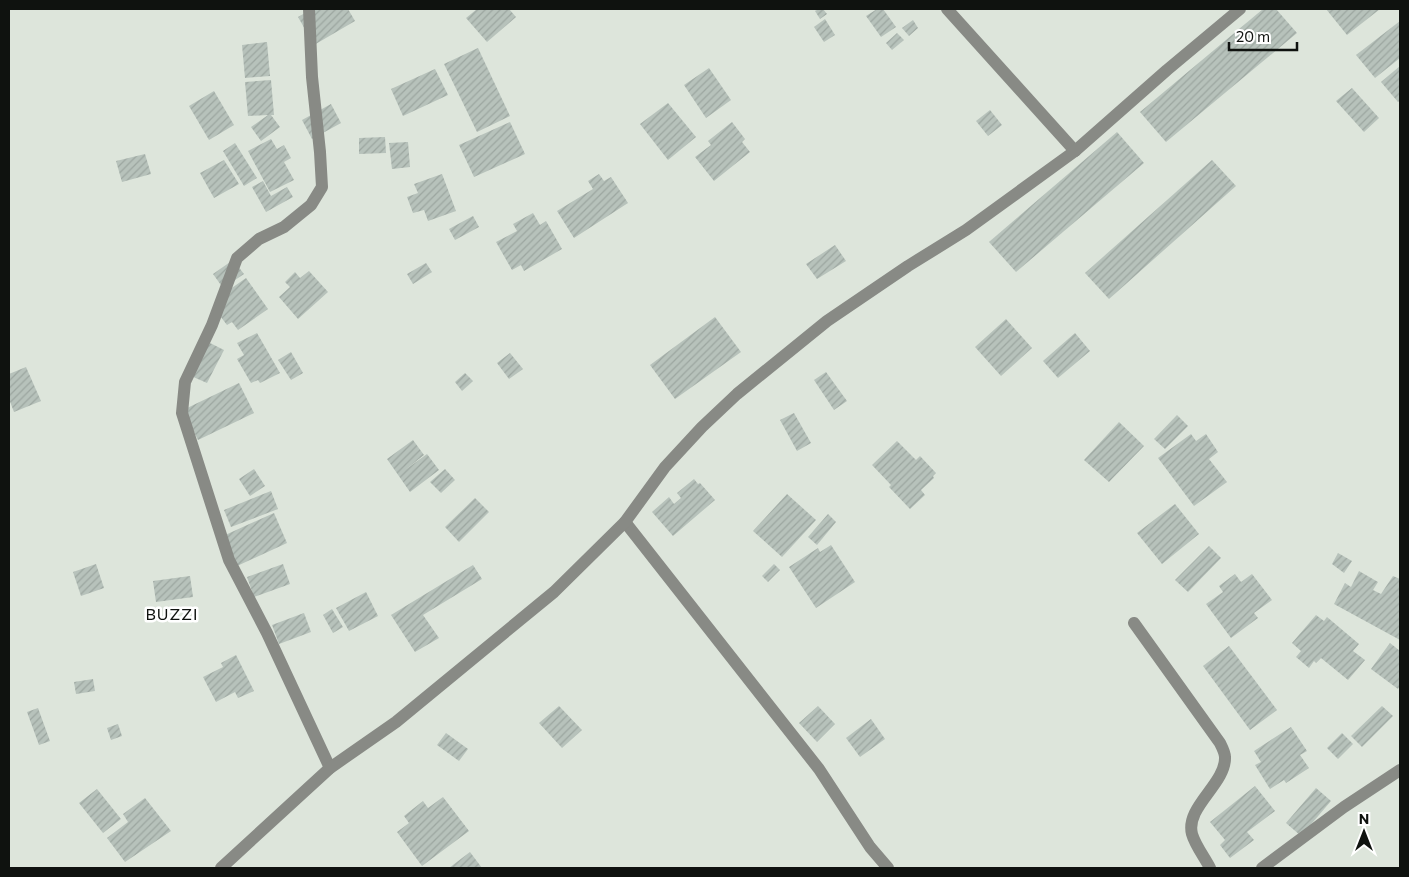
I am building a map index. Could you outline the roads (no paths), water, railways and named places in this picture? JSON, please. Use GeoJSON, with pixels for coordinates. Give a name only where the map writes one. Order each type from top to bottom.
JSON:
{"type":"FeatureCollection","features":[{"type":"Feature","properties":{"kind":"street"},"geometry":{"type":"LineString","coordinates":[[309,9],[312,77],[322,187],[311,205],[284,227],[259,239],[237,258],[212,325],[185,382],[182,414],[230,560],[267,632],[330,768]]}},
{"type":"Feature","properties":{"kind":"street"},"geometry":{"type":"LineString","coordinates":[[947,9],[1075,151]]}},
{"type":"Feature","properties":{"kind":"street"},"geometry":{"type":"LineString","coordinates":[[221,868],[330,768],[396,722],[554,592],[625,522],[664,467],[702,427],[745,388],[827,321],[908,266],[966,230],[1075,151],[1240,9]]}},
{"type":"Feature","properties":{"kind":"street"},"geometry":{"type":"LineString","coordinates":[[625,522],[819,769],[870,847],[888,868]]}},
{"type":"Feature","properties":{"kind":"street"},"geometry":{"type":"LineString","coordinates":[[1134,623],[1220,743],[1225,756],[1224,768],[1194,815],[1191,825],[1192,836],[1210,868]]}},
{"type":"Feature","properties":{"kind":"street"},"geometry":{"type":"LineString","coordinates":[[1262,868],[1344,807],[1400,770]]}},
{"type":"Feature","properties":{"kind":"district","name":"BUZZI"},"geometry":{"type":"Point","coordinates":[172,613]}}]}
